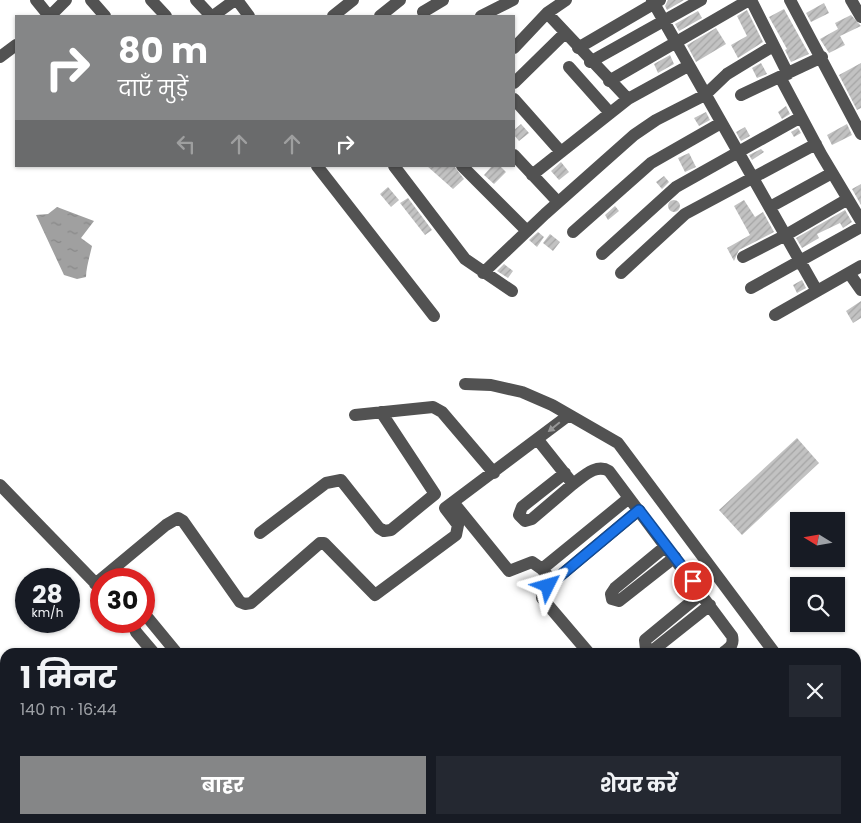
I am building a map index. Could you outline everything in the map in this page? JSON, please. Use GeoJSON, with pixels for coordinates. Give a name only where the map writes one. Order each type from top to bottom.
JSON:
{"type":"FeatureCollection","features":[{"type":"Feature","properties":{"kind":"street"},"geometry":{"type":"LineString","coordinates":[[36,0],[48,15]]}},
{"type":"Feature","properties":{"kind":"street"},"geometry":{"type":"LineString","coordinates":[[50,15],[66,0]]}},
{"type":"Feature","properties":{"kind":"street"},"geometry":{"type":"LineString","coordinates":[[91,0],[105,15]]}},
{"type":"Feature","properties":{"kind":"street"},"geometry":{"type":"LineString","coordinates":[[151,0],[165,15]]}},
{"type":"Feature","properties":{"kind":"street"},"geometry":{"type":"LineString","coordinates":[[196,0],[211,15]]}},
{"type":"Feature","properties":{"kind":"street"},"geometry":{"type":"LineString","coordinates":[[214,15],[236,0],[248,15]]}},
{"type":"Feature","properties":{"kind":"street"},"geometry":{"type":"LineString","coordinates":[[334,15],[354,0]]}},
{"type":"Feature","properties":{"kind":"street"},"geometry":{"type":"LineString","coordinates":[[381,15],[400,0]]}},
{"type":"Feature","properties":{"kind":"street"},"geometry":{"type":"LineString","coordinates":[[417,0],[424,14],[443,0]]}},
{"type":"Feature","properties":{"kind":"street"},"geometry":{"type":"LineString","coordinates":[[483,15],[513,0]]}},
{"type":"Feature","properties":{"kind":"street"},"geometry":{"type":"LineString","coordinates":[[515,47],[547,13],[566,0]]}},
{"type":"Feature","properties":{"kind":"street"},"geometry":{"type":"LineString","coordinates":[[590,62],[701,0]]}},
{"type":"Feature","properties":{"kind":"street"},"geometry":{"type":"LineString","coordinates":[[790,0],[822,57],[861,134]]}},
{"type":"Feature","properties":{"kind":"street"},"geometry":{"type":"LineString","coordinates":[[851,0],[861,17]]}},
{"type":"Feature","properties":{"kind":"street"},"geometry":{"type":"LineString","coordinates":[[578,48],[655,1],[688,66],[817,291]]}},
{"type":"Feature","properties":{"kind":"street"},"geometry":{"type":"LineString","coordinates":[[609,81],[675,42],[755,1],[801,116],[861,221]]}},
{"type":"Feature","properties":{"kind":"street"},"geometry":{"type":"LineString","coordinates":[[547,13],[590,62],[628,99]]}},
{"type":"Feature","properties":{"kind":"street"},"geometry":{"type":"LineString","coordinates":[[515,82],[565,33]]}},
{"type":"Feature","properties":{"kind":"street"},"geometry":{"type":"LineString","coordinates":[[483,274],[558,202],[643,128],[705,94],[727,74],[773,46]]}},
{"type":"Feature","properties":{"kind":"street"},"geometry":{"type":"LineString","coordinates":[[0,57],[14,50]]}},
{"type":"Feature","properties":{"kind":"street"},"geometry":{"type":"LineString","coordinates":[[741,96],[822,57]]}},
{"type":"Feature","properties":{"kind":"street"},"geometry":{"type":"LineString","coordinates":[[532,174],[628,99],[688,66]]}},
{"type":"Feature","properties":{"kind":"street"},"geometry":{"type":"LineString","coordinates":[[569,67],[610,113]]}},
{"type":"Feature","properties":{"kind":"street"},"geometry":{"type":"LineString","coordinates":[[515,100],[561,152]]}},
{"type":"Feature","properties":{"kind":"street"},"geometry":{"type":"LineString","coordinates":[[602,254],[676,187],[801,116]]}},
{"type":"Feature","properties":{"kind":"street"},"geometry":{"type":"LineString","coordinates":[[573,232],[651,163],[721,123]]}},
{"type":"Feature","properties":{"kind":"street"},"geometry":{"type":"LineString","coordinates":[[621,272],[685,214],[816,144]]}},
{"type":"Feature","properties":{"kind":"street"},"geometry":{"type":"LineString","coordinates":[[515,156],[558,202]]}},
{"type":"Feature","properties":{"kind":"street"},"geometry":{"type":"LineString","coordinates":[[318,167],[434,316]]}},
{"type":"Feature","properties":{"kind":"street"},"geometry":{"type":"LineString","coordinates":[[395,167],[458,251],[483,274],[512,291]]}},
{"type":"Feature","properties":{"kind":"street"},"geometry":{"type":"LineString","coordinates":[[463,167],[527,231]]}},
{"type":"Feature","properties":{"kind":"street"},"geometry":{"type":"LineString","coordinates":[[770,207],[832,173]]}},
{"type":"Feature","properties":{"kind":"street"},"geometry":{"type":"LineString","coordinates":[[743,257],[786,236],[848,199]]}},
{"type":"Feature","properties":{"kind":"street"},"geometry":{"type":"LineString","coordinates":[[751,288],[861,227]]}},
{"type":"Feature","properties":{"kind":"street"},"geometry":{"type":"LineString","coordinates":[[775,315],[861,266]]}},
{"type":"Feature","properties":{"kind":"street"},"geometry":{"type":"LineString","coordinates":[[849,272],[861,290]]}},
{"type":"Feature","properties":{"kind":"street"},"geometry":{"type":"LineString","coordinates":[[465,384],[506,388],[552,405],[618,443],[771,648]]}},
{"type":"Feature","properties":{"kind":"street"},"geometry":{"type":"LineString","coordinates":[[355,414],[433,407],[442,412],[494,473]]}},
{"type":"Feature","properties":{"kind":"street"},"geometry":{"type":"LineString","coordinates":[[381,412],[436,494],[449,505],[509,571],[532,562],[542,569],[553,582]]}},
{"type":"Feature","properties":{"kind":"street"},"geometry":{"type":"LineString","coordinates":[[449,505],[570,415]]}},
{"type":"Feature","properties":{"kind":"street"},"geometry":{"type":"LineString","coordinates":[[538,440],[573,484]]}},
{"type":"Feature","properties":{"kind":"street"},"geometry":{"type":"LineString","coordinates":[[565,473],[522,507],[520,511],[522,518],[529,521],[573,484],[597,468],[603,468],[639,510],[722,620],[732,636],[733,642],[728,648]]}},
{"type":"Feature","properties":{"kind":"street"},"geometry":{"type":"LineString","coordinates":[[260,533],[326,483],[335,481],[341,480],[384,532],[391,530],[436,494]]}},
{"type":"Feature","properties":{"kind":"street"},"geometry":{"type":"LineString","coordinates":[[0,485],[90,578]]}},
{"type":"Feature","properties":{"kind":"street"},"geometry":{"type":"LineString","coordinates":[[542,569],[629,498]]}},
{"type":"Feature","properties":{"kind":"street"},"geometry":{"type":"LineString","coordinates":[[118,568],[166,524],[178,518],[183,521],[240,602],[245,604],[251,603],[320,543],[324,543],[375,595],[456,535],[458,525],[449,505]]}},
{"type":"Feature","properties":{"kind":"street"},"geometry":{"type":"LineString","coordinates":[[585,648],[542,598],[543,590],[639,510]]}},
{"type":"Feature","properties":{"kind":"street"},"geometry":{"type":"LineString","coordinates":[[666,546],[614,588],[611,594],[612,599],[619,602],[675,558]]}},
{"type":"Feature","properties":{"kind":"street"},"geometry":{"type":"LineString","coordinates":[[646,648],[645,640],[702,593]]}},
{"type":"Feature","properties":{"kind":"street"},"geometry":{"type":"LineString","coordinates":[[656,648],[710,605]]}},
{"type":"Feature","properties":{"kind":"street"},"geometry":{"type":"LineString","coordinates":[[722,620],[739,607]]}},
{"type":"Feature","properties":{"kind":"street"},"geometry":{"type":"LineString","coordinates":[[155,626],[173,648]]}},
{"type":"Feature","properties":{"kind":"street"},"geometry":{"type":"LineString","coordinates":[[137,633],[150,648]]}},
{"type":"Feature","properties":{"kind":"water"},"geometry":{"type":"Polygon","coordinates":[[[57,207],[94,221],[81,238],[92,246],[86,277],[77,279],[64,275],[36,215],[48,214],[57,207]]]}},
{"type":"Feature","properties":{"kind":"building"},"geometry":{"type":"Polygon","coordinates":[[[668,0],[684,0],[667,10],[665,6],[668,0]]]}},
{"type":"Feature","properties":{"kind":"building"},"geometry":{"type":"Polygon","coordinates":[[[824,3],[829,13],[811,22],[806,13],[824,3]]]}},
{"type":"Feature","properties":{"kind":"building"},"geometry":{"type":"Polygon","coordinates":[[[784,9],[809,54],[791,62],[785,50],[787,49],[769,17],[784,9]]]}},
{"type":"Feature","properties":{"kind":"building"},"geometry":{"type":"Polygon","coordinates":[[[747,10],[763,42],[738,58],[731,45],[747,36],[737,16],[747,10]]]}},
{"type":"Feature","properties":{"kind":"building"},"geometry":{"type":"Polygon","coordinates":[[[698,11],[702,18],[679,31],[675,24],[698,11]]]}},
{"type":"Feature","properties":{"kind":"building"},"geometry":{"type":"Polygon","coordinates":[[[851,15],[861,26],[840,36],[845,45],[829,53],[820,39],[838,29],[835,23],[851,15]]]}},
{"type":"Feature","properties":{"kind":"building"},"geometry":{"type":"Polygon","coordinates":[[[716,28],[726,44],[696,62],[687,45],[716,28]]]}},
{"type":"Feature","properties":{"kind":"building"},"geometry":{"type":"Polygon","coordinates":[[[670,55],[674,64],[658,73],[654,64],[670,55]]]}},
{"type":"Feature","properties":{"kind":"building"},"geometry":{"type":"Polygon","coordinates":[[[761,63],[767,74],[757,78],[752,68],[761,63]]]}},
{"type":"Feature","properties":{"kind":"building"},"geometry":{"type":"Polygon","coordinates":[[[861,63],[861,108],[857,110],[839,75],[861,63]]]}},
{"type":"Feature","properties":{"kind":"building"},"geometry":{"type":"Polygon","coordinates":[[[786,106],[790,114],[782,119],[778,112],[786,106]]]}},
{"type":"Feature","properties":{"kind":"building"},"geometry":{"type":"Polygon","coordinates":[[[706,112],[710,120],[699,126],[694,118],[706,112]]]}},
{"type":"Feature","properties":{"kind":"building"},"geometry":{"type":"Polygon","coordinates":[[[521,124],[529,133],[519,141],[515,136],[515,129],[521,124]]]}},
{"type":"Feature","properties":{"kind":"building"},"geometry":{"type":"Polygon","coordinates":[[[847,124],[852,135],[832,145],[827,135],[847,124]]]}},
{"type":"Feature","properties":{"kind":"building"},"geometry":{"type":"Polygon","coordinates":[[[745,127],[750,136],[741,141],[736,132],[745,127]]]}},
{"type":"Feature","properties":{"kind":"building"},"geometry":{"type":"Polygon","coordinates":[[[798,128],[801,133],[794,137],[791,132],[798,128]]]}},
{"type":"Feature","properties":{"kind":"building"},"geometry":{"type":"Polygon","coordinates":[[[761,149],[764,152],[752,160],[749,155],[761,149]]]}},
{"type":"Feature","properties":{"kind":"building"},"geometry":{"type":"Polygon","coordinates":[[[689,153],[696,167],[685,172],[678,158],[689,153]]]}},
{"type":"Feature","properties":{"kind":"building"},"geometry":{"type":"Polygon","coordinates":[[[561,162],[569,172],[559,180],[551,171],[561,162]]]}},
{"type":"Feature","properties":{"kind":"building"},"geometry":{"type":"Polygon","coordinates":[[[428,167],[455,167],[464,179],[453,189],[428,167]]]}},
{"type":"Feature","properties":{"kind":"building"},"geometry":{"type":"Polygon","coordinates":[[[491,167],[501,167],[506,172],[494,184],[484,175],[491,167]]]}},
{"type":"Feature","properties":{"kind":"building"},"geometry":{"type":"Polygon","coordinates":[[[664,176],[669,182],[662,189],[656,182],[664,176]]]}},
{"type":"Feature","properties":{"kind":"building"},"geometry":{"type":"Polygon","coordinates":[[[861,184],[861,205],[852,189],[861,184]]]}},
{"type":"Feature","properties":{"kind":"building"},"geometry":{"type":"Polygon","coordinates":[[[388,187],[399,200],[391,207],[380,194],[388,187]]]}},
{"type":"Feature","properties":{"kind":"building"},"geometry":{"type":"Polygon","coordinates":[[[408,198],[432,230],[425,235],[400,203],[408,198]]]}},
{"type":"Feature","properties":{"kind":"building"},"geometry":{"type":"Polygon","coordinates":[[[674,200],[680,206],[674,212],[668,206],[674,200]]]}},
{"type":"Feature","properties":{"kind":"building"},"geometry":{"type":"Polygon","coordinates":[[[744,200],[755,217],[763,212],[774,232],[739,250],[734,261],[727,248],[750,235],[734,206],[744,200]]]}},
{"type":"Feature","properties":{"kind":"building"},"geometry":{"type":"Polygon","coordinates":[[[615,206],[619,211],[608,220],[605,215],[615,206]]]}},
{"type":"Feature","properties":{"kind":"building"},"geometry":{"type":"Polygon","coordinates":[[[845,210],[852,222],[843,228],[840,223],[817,234],[819,238],[802,248],[796,238],[845,210]]]}},
{"type":"Feature","properties":{"kind":"building"},"geometry":{"type":"Polygon","coordinates":[[[538,232],[544,237],[537,247],[529,240],[538,232]]]}},
{"type":"Feature","properties":{"kind":"building"},"geometry":{"type":"Polygon","coordinates":[[[550,234],[560,242],[553,251],[543,243],[550,234]]]}},
{"type":"Feature","properties":{"kind":"building"},"geometry":{"type":"Polygon","coordinates":[[[504,264],[513,271],[508,278],[497,271],[504,264]]]}},
{"type":"Feature","properties":{"kind":"building"},"geometry":{"type":"Polygon","coordinates":[[[802,280],[806,288],[797,293],[793,285],[802,280]]]}},
{"type":"Feature","properties":{"kind":"building"},"geometry":{"type":"Polygon","coordinates":[[[861,301],[861,318],[853,323],[846,311],[861,301]]]}},
{"type":"Feature","properties":{"kind":"building"},"geometry":{"type":"Polygon","coordinates":[[[797,438],[819,463],[742,535],[719,510],[797,438]]]}},
{"type":"Feature","properties":{"kind":"route"},"geometry":{"type":"LineString","coordinates":[[548,586],[639,510],[693,581]]}}]}
